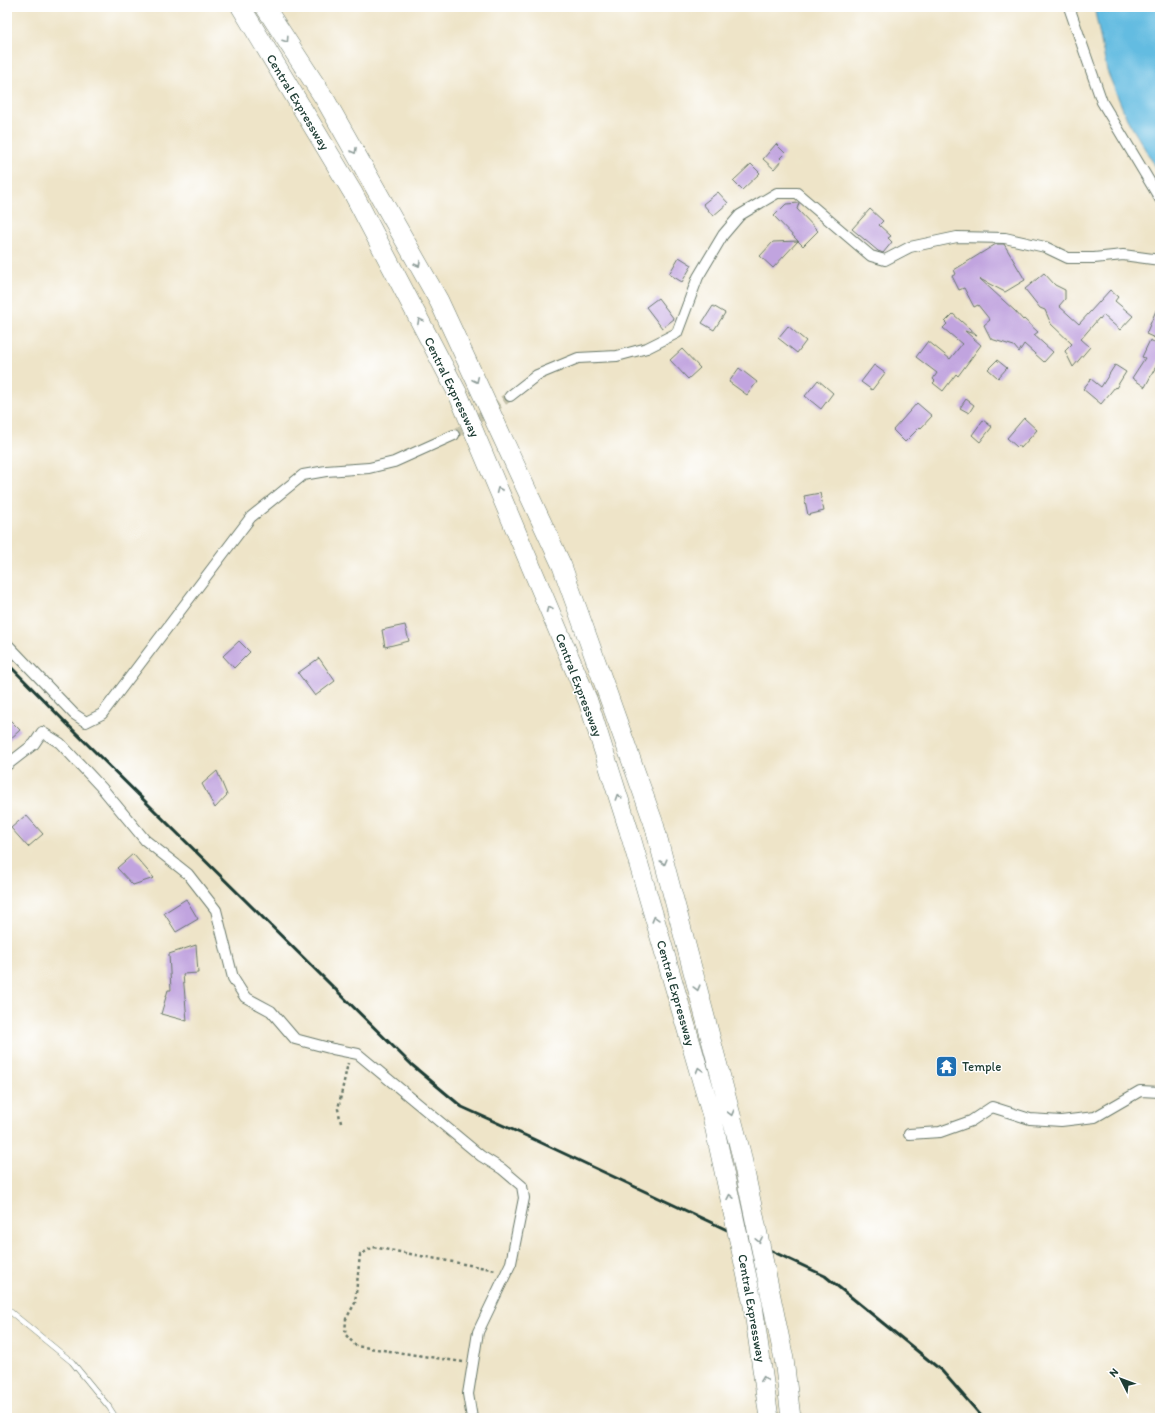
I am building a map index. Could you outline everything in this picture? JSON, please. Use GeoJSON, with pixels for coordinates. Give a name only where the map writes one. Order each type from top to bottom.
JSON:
{"type":"FeatureCollection","features":[{"type":"Feature","properties":{"kind":"highway","name":"Central Expressway"},"geometry":{"type":"LineString","coordinates":[[241,7],[353,193],[458,394],[588,701],[630,834],[712,1116],[753,1305],[769,1418]]}},
{"type":"Feature","properties":{"kind":"highway","name":"Central Expressway"},"geometry":{"type":"LineString","coordinates":[[265,7],[326,101],[439,301],[562,566],[654,824],[741,1154],[784,1359],[791,1418]]}},
{"type":"Feature","properties":{"kind":"street"},"geometry":{"type":"LineString","coordinates":[[1069,7],[1102,102],[1160,199]]}},
{"type":"Feature","properties":{"kind":"street"},"geometry":{"type":"LineString","coordinates":[[510,396],[537,375],[578,358],[617,356],[647,348],[677,333],[698,277],[722,236],[740,215],[777,192],[797,193],[871,256],[884,260],[910,247],[957,237],[965,237],[1005,238],[1045,247],[1068,258],[1094,258],[1123,255],[1160,260]]}},
{"type":"Feature","properties":{"kind":"street"},"geometry":{"type":"LineString","coordinates":[[7,644],[74,714],[86,722],[102,714],[251,517],[303,475],[326,471],[369,468],[394,462],[454,434]]}},
{"type":"Feature","properties":{"kind":"street"},"geometry":{"type":"LineString","coordinates":[[7,765],[34,744],[42,732],[60,743],[102,788],[145,840],[188,874],[216,910],[233,978],[245,996],[271,1011],[295,1039],[333,1050],[358,1054],[481,1156],[502,1169],[522,1186],[524,1198],[511,1263],[478,1332],[468,1394],[472,1418]]}},
{"type":"Feature","properties":{"kind":"street"},"geometry":{"type":"LineString","coordinates":[[909,1134],[940,1132],[971,1121],[992,1107],[1030,1119],[1061,1120],[1095,1117],[1140,1091],[1160,1092]]}},
{"type":"Feature","properties":{"kind":"lane"},"geometry":{"type":"LineString","coordinates":[[7,1309],[72,1362],[109,1407],[116,1418]]}},
{"type":"Feature","properties":{"kind":"path"},"geometry":{"type":"LineString","coordinates":[[341,1123],[338,1109],[350,1052]]}},
{"type":"Feature","properties":{"kind":"path"},"geometry":{"type":"LineString","coordinates":[[472,1364],[356,1346],[350,1342],[345,1334],[346,1319],[355,1303],[360,1255],[373,1247],[506,1272]]}},
{"type":"Feature","properties":{"kind":"water"},"geometry":{"type":"Polygon","coordinates":[[[1094,7],[1160,7],[1160,174],[1127,119],[1107,71],[1094,7]]]}},
{"type":"Feature","properties":{"kind":"building"},"geometry":{"type":"Polygon","coordinates":[[[776,144],[785,153],[780,158],[782,160],[774,169],[763,159],[776,144]]]}},
{"type":"Feature","properties":{"kind":"building"},"geometry":{"type":"Polygon","coordinates":[[[751,164],[760,173],[742,190],[733,181],[751,164]]]}},
{"type":"Feature","properties":{"kind":"building"},"geometry":{"type":"Polygon","coordinates":[[[718,192],[728,203],[713,216],[703,204],[718,192]]]}},
{"type":"Feature","properties":{"kind":"building"},"geometry":{"type":"Polygon","coordinates":[[[799,203],[797,209],[818,231],[803,246],[774,216],[786,204],[799,203]]]}},
{"type":"Feature","properties":{"kind":"building"},"geometry":{"type":"Polygon","coordinates":[[[870,209],[883,221],[879,225],[891,236],[888,238],[892,242],[883,253],[878,251],[852,229],[870,209]]]}},
{"type":"Feature","properties":{"kind":"building"},"geometry":{"type":"Polygon","coordinates":[[[798,241],[773,268],[760,256],[773,242],[798,241]]]}},
{"type":"Feature","properties":{"kind":"building"},"geometry":{"type":"Polygon","coordinates":[[[996,244],[1004,244],[1025,280],[1005,292],[980,279],[1023,320],[1024,319],[1038,332],[1034,335],[1053,352],[1044,362],[1024,344],[1019,352],[1014,346],[991,339],[984,325],[990,320],[978,305],[974,307],[964,288],[959,290],[952,276],[956,274],[954,270],[996,244]]]}},
{"type":"Feature","properties":{"kind":"building"},"geometry":{"type":"Polygon","coordinates":[[[679,257],[692,265],[682,282],[669,274],[679,257]]]}},
{"type":"Feature","properties":{"kind":"building"},"geometry":{"type":"Polygon","coordinates":[[[1044,273],[1055,285],[1065,290],[1065,299],[1059,306],[1079,324],[1110,290],[1118,297],[1115,301],[1133,316],[1120,330],[1103,315],[1100,319],[1099,318],[1081,339],[1090,347],[1073,367],[1065,351],[1072,344],[1051,324],[1045,310],[1040,308],[1025,289],[1044,273]]]}},
{"type":"Feature","properties":{"kind":"building"},"geometry":{"type":"Polygon","coordinates":[[[658,298],[674,319],[662,328],[646,307],[658,298]]]}},
{"type":"Feature","properties":{"kind":"building"},"geometry":{"type":"Polygon","coordinates":[[[1160,301],[1160,332],[1157,339],[1146,334],[1160,301]]]}},
{"type":"Feature","properties":{"kind":"building"},"geometry":{"type":"Polygon","coordinates":[[[713,306],[725,313],[714,330],[702,323],[713,306]]]}},
{"type":"Feature","properties":{"kind":"building"},"geometry":{"type":"Polygon","coordinates":[[[953,314],[977,335],[965,331],[981,345],[958,376],[956,374],[943,391],[933,383],[935,381],[933,379],[937,373],[916,357],[928,341],[950,359],[962,344],[943,328],[947,324],[945,322],[953,314]]]}},
{"type":"Feature","properties":{"kind":"building"},"geometry":{"type":"Polygon","coordinates":[[[788,326],[806,341],[797,353],[778,338],[788,326]]]}},
{"type":"Feature","properties":{"kind":"building"},"geometry":{"type":"Polygon","coordinates":[[[1150,340],[1160,345],[1160,359],[1145,387],[1132,378],[1145,358],[1142,357],[1150,340]]]}},
{"type":"Feature","properties":{"kind":"building"},"geometry":{"type":"Polygon","coordinates":[[[682,349],[700,368],[688,379],[670,360],[682,349]]]}},
{"type":"Feature","properties":{"kind":"building"},"geometry":{"type":"Polygon","coordinates":[[[997,360],[1007,368],[998,378],[988,369],[997,360]]]}},
{"type":"Feature","properties":{"kind":"building"},"geometry":{"type":"Polygon","coordinates":[[[874,365],[885,373],[872,390],[861,382],[874,365]]]}},
{"type":"Feature","properties":{"kind":"building"},"geometry":{"type":"Polygon","coordinates":[[[1115,365],[1126,372],[1116,388],[1115,387],[1101,404],[1083,389],[1091,379],[1101,387],[1115,365]]]}},
{"type":"Feature","properties":{"kind":"building"},"geometry":{"type":"Polygon","coordinates":[[[739,368],[757,382],[747,395],[729,382],[739,368]]]}},
{"type":"Feature","properties":{"kind":"building"},"geometry":{"type":"Polygon","coordinates":[[[818,380],[833,393],[821,409],[805,396],[818,380]]]}},
{"type":"Feature","properties":{"kind":"building"},"geometry":{"type":"Polygon","coordinates":[[[966,399],[974,405],[969,413],[960,408],[966,399]]]}},
{"type":"Feature","properties":{"kind":"building"},"geometry":{"type":"Polygon","coordinates":[[[917,403],[932,416],[905,442],[893,430],[917,403]]]}},
{"type":"Feature","properties":{"kind":"building"},"geometry":{"type":"Polygon","coordinates":[[[1024,418],[1037,430],[1021,448],[1018,446],[1017,447],[1007,438],[1024,418]]]}},
{"type":"Feature","properties":{"kind":"building"},"geometry":{"type":"Polygon","coordinates":[[[983,420],[992,427],[980,442],[972,435],[983,420]]]}},
{"type":"Feature","properties":{"kind":"building"},"geometry":{"type":"Polygon","coordinates":[[[820,493],[824,511],[808,515],[804,496],[820,493]]]}},
{"type":"Feature","properties":{"kind":"building"},"geometry":{"type":"Polygon","coordinates":[[[405,625],[409,641],[385,647],[382,630],[405,625]]]}},
{"type":"Feature","properties":{"kind":"building"},"geometry":{"type":"Polygon","coordinates":[[[239,641],[250,652],[234,668],[223,656],[239,641]]]}},
{"type":"Feature","properties":{"kind":"building"},"geometry":{"type":"Polygon","coordinates":[[[319,658],[335,681],[315,696],[298,673],[319,658]]]}},
{"type":"Feature","properties":{"kind":"building"},"geometry":{"type":"Polygon","coordinates":[[[7,717],[20,730],[7,742],[7,717]]]}},
{"type":"Feature","properties":{"kind":"building"},"geometry":{"type":"Polygon","coordinates":[[[217,771],[227,795],[215,808],[202,784],[217,771]]]}},
{"type":"Feature","properties":{"kind":"building"},"geometry":{"type":"Polygon","coordinates":[[[26,815],[43,834],[28,847],[11,828],[26,815]]]}},
{"type":"Feature","properties":{"kind":"building"},"geometry":{"type":"Polygon","coordinates":[[[133,854],[154,878],[133,885],[117,868],[133,854]]]}},
{"type":"Feature","properties":{"kind":"building"},"geometry":{"type":"Polygon","coordinates":[[[186,899],[198,919],[176,932],[164,913],[186,899]]]}},
{"type":"Feature","properties":{"kind":"building"},"geometry":{"type":"Polygon","coordinates":[[[196,945],[198,973],[183,974],[187,1021],[161,1014],[168,990],[171,990],[169,954],[196,945]]]}},
{"type":"Feature","properties":{"kind":"tunnel"},"geometry":{"type":"LineString","coordinates":[[454,435],[510,396]]}},
{"type":"Feature","properties":{"kind":"railway"},"geometry":{"type":"LineString","coordinates":[[7,663],[412,1065],[462,1107],[825,1276],[942,1371],[983,1418]]}},
{"type":"Feature","properties":{"kind":"place","name":"Temple"},"geometry":{"type":"Point","coordinates":[947,1066]}}]}
